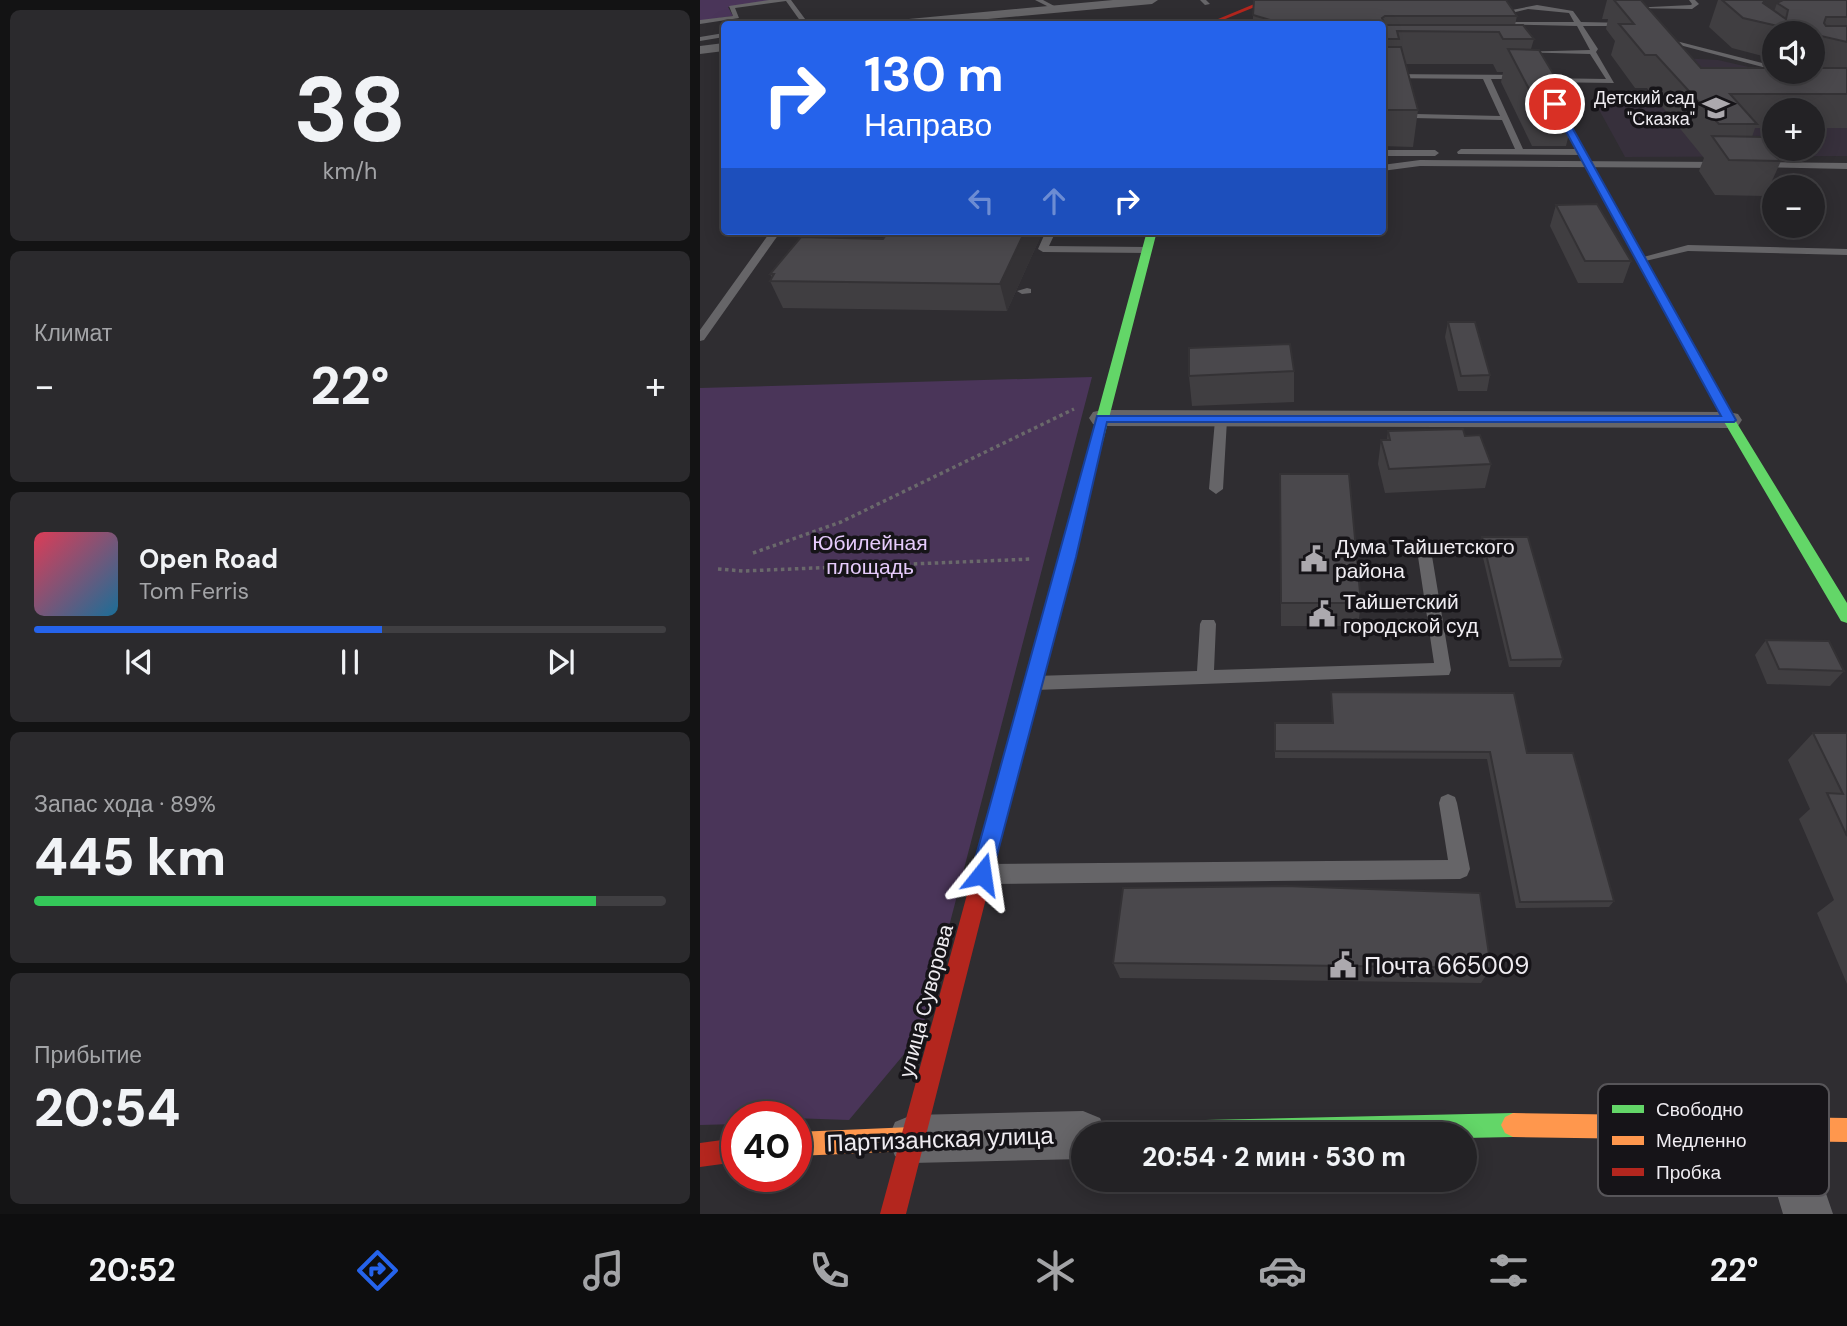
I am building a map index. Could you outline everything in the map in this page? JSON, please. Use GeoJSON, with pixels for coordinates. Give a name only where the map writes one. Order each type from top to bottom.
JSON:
{"type":"FeatureCollection","features":[{"type":"Feature","properties":{"kind":"street"},"geometry":{"type":"LineString","coordinates":[[927,21],[1152,0]]}},
{"type":"Feature","properties":{"kind":"street"},"geometry":{"type":"LineString","coordinates":[[1216,21],[1269,0]]}},
{"type":"Feature","properties":{"kind":"street"},"geometry":{"type":"LineString","coordinates":[[1202,21],[1202,13],[1209,1]]}},
{"type":"Feature","properties":{"kind":"street"},"geometry":{"type":"LineString","coordinates":[[700,50],[721,47]]}},
{"type":"Feature","properties":{"kind":"street"},"geometry":{"type":"LineString","coordinates":[[1520,52],[1541,79],[1729,420],[1847,617]]}},
{"type":"Feature","properties":{"kind":"street","name":"улица Суворова"},"geometry":{"type":"LineString","coordinates":[[893,1214],[1151,235]]}},
{"type":"Feature","properties":{"kind":"street"},"geometry":{"type":"LineString","coordinates":[[1105,406],[1221,420],[1729,420]]}},
{"type":"Feature","properties":{"kind":"street"},"geometry":{"type":"LineString","coordinates":[[1477,1126],[1598,1126]]}},
{"type":"Feature","properties":{"kind":"street"},"geometry":{"type":"LineString","coordinates":[[1829,1130],[1847,1130]]}},
{"type":"Feature","properties":{"kind":"street","name":"Партизанская улица"},"geometry":{"type":"LineString","coordinates":[[812,1143],[1071,1135]]}},
{"type":"Feature","properties":{"kind":"street"},"geometry":{"type":"LineString","coordinates":[[700,1155],[721,1152]]}},
{"type":"Feature","properties":{"kind":"street"},"geometry":{"type":"LineString","coordinates":[[1802,1196],[1808,1214]]}},
{"type":"Feature","properties":{"kind":"lane"},"geometry":{"type":"LineString","coordinates":[[700,22],[737,17],[731,7],[785,0],[803,21]]}},
{"type":"Feature","properties":{"kind":"lane"},"geometry":{"type":"LineString","coordinates":[[1038,0],[1055,8]]}},
{"type":"Feature","properties":{"kind":"lane"},"geometry":{"type":"LineString","coordinates":[[1625,0],[1640,16]]}},
{"type":"Feature","properties":{"kind":"lane"},"geometry":{"type":"LineString","coordinates":[[1633,8],[1692,7],[1696,4],[1692,0]]}},
{"type":"Feature","properties":{"kind":"lane"},"geometry":{"type":"LineString","coordinates":[[1502,24],[1499,19],[1513,9],[1555,8],[1571,12],[1595,49],[1591,52],[1520,52]]}},
{"type":"Feature","properties":{"kind":"lane"},"geometry":{"type":"LineString","coordinates":[[1490,24],[1634,24]]}},
{"type":"Feature","properties":{"kind":"lane"},"geometry":{"type":"LineString","coordinates":[[1656,30],[1674,42],[1762,65]]}},
{"type":"Feature","properties":{"kind":"lane"},"geometry":{"type":"LineString","coordinates":[[700,39],[721,36]]}},
{"type":"Feature","properties":{"kind":"lane"},"geometry":{"type":"LineString","coordinates":[[1386,76],[1611,81],[1591,52]]}},
{"type":"Feature","properties":{"kind":"lane"},"geometry":{"type":"LineString","coordinates":[[1404,76],[1413,116],[1504,118]]}},
{"type":"Feature","properties":{"kind":"lane"},"geometry":{"type":"LineString","coordinates":[[1486,77],[1520,152]]}},
{"type":"Feature","properties":{"kind":"lane"},"geometry":{"type":"LineString","coordinates":[[1386,153],[1520,152],[1584,158],[1738,165]]}},
{"type":"Feature","properties":{"kind":"lane"},"geometry":{"type":"LineString","coordinates":[[1386,167],[1420,163],[1584,158]]}},
{"type":"Feature","properties":{"kind":"lane"},"geometry":{"type":"LineString","coordinates":[[1752,165],[1847,166]]}},
{"type":"Feature","properties":{"kind":"lane"},"geometry":{"type":"LineString","coordinates":[[700,338],[773,235]]}},
{"type":"Feature","properties":{"kind":"lane"},"geometry":{"type":"LineString","coordinates":[[1049,235],[1043,249],[1147,250]]}},
{"type":"Feature","properties":{"kind":"lane"},"geometry":{"type":"LineString","coordinates":[[1641,259],[1688,248],[1847,252]]}},
{"type":"Feature","properties":{"kind":"lane"},"geometry":{"type":"LineString","coordinates":[[1216,489],[1221,420]]}},
{"type":"Feature","properties":{"kind":"lane"},"geometry":{"type":"LineString","coordinates":[[1034,683],[1443,670],[1424,550]]}},
{"type":"Feature","properties":{"kind":"lane"},"geometry":{"type":"LineString","coordinates":[[1205,678],[1208,624]]}},
{"type":"Feature","properties":{"kind":"lane"},"geometry":{"type":"LineString","coordinates":[[982,874],[1460,869],[1448,803]]}},
{"type":"Feature","properties":{"kind":"path"},"geometry":{"type":"LineString","coordinates":[[753,553],[841,522],[1058,419],[1093,396],[1105,406]]}},
{"type":"Feature","properties":{"kind":"path"},"geometry":{"type":"LineString","coordinates":[[718,569],[743,571],[1068,557]]}},
{"type":"Feature","properties":{"kind":"shaded area","name":"Детский сад \"Сказка\""},"geometry":{"type":"Polygon","coordinates":[[[1661,57],[1718,60],[1753,68],[1762,73],[1762,84],[1782,84],[1807,98],[1762,98],[1762,156],[1625,157],[1597,106],[1671,101],[1661,57]]]}},
{"type":"Feature","properties":{"kind":"shaded area","name":"Детский сад \"Сказка\""},"geometry":{"type":"Polygon","coordinates":[[[1825,108],[1847,120],[1847,156],[1825,156],[1825,108]]]}},
{"type":"Feature","properties":{"kind":"green space"},"geometry":{"type":"Polygon","coordinates":[[[700,0],[774,0],[728,7],[733,16],[700,21],[700,0]]]}},
{"type":"Feature","properties":{"kind":"green space","name":"Юбилейная площадь"},"geometry":{"type":"Polygon","coordinates":[[[1092,377],[921,1034],[849,1120],[812,1119],[812,1101],[721,1101],[721,1124],[700,1125],[700,388],[1092,377]]]}},
{"type":"Feature","properties":{"kind":"building"},"geometry":{"type":"Polygon","coordinates":[[[1254,0],[1506,0],[1517,16],[1385,16],[1382,18],[1383,21],[1274,21],[1253,15],[1254,0]]]}},
{"type":"Feature","properties":{"kind":"building"},"geometry":{"type":"Polygon","coordinates":[[[1614,0],[1641,0],[1701,68],[1762,68],[1762,84],[1825,84],[1825,68],[1847,68],[1847,94],[1730,94],[1757,124],[1719,124],[1656,55],[1645,55],[1619,24],[1634,24],[1614,0]]]}},
{"type":"Feature","properties":{"kind":"building"},"geometry":{"type":"Polygon","coordinates":[[[1722,0],[1765,0],[1763,3],[1786,19],[1788,10],[1777,3],[1783,0],[1847,0],[1847,17],[1826,17],[1825,21],[1762,22],[1743,18],[1722,0]]]}},
{"type":"Feature","properties":{"kind":"building"},"geometry":{"type":"Polygon","coordinates":[[[1825,24],[1847,26],[1847,42],[1825,37],[1825,24]]]}},
{"type":"Feature","properties":{"kind":"building"},"geometry":{"type":"Polygon","coordinates":[[[1386,25],[1523,25],[1534,39],[1503,39],[1499,32],[1397,31],[1399,39],[1386,39],[1386,25]]]}},
{"type":"Feature","properties":{"kind":"building"},"geometry":{"type":"Polygon","coordinates":[[[1386,47],[1401,47],[1418,110],[1386,110],[1386,47]]]}},
{"type":"Feature","properties":{"kind":"building"},"geometry":{"type":"Polygon","coordinates":[[[1508,49],[1539,50],[1575,110],[1540,110],[1508,49]]]}},
{"type":"Feature","properties":{"kind":"building"},"geometry":{"type":"Polygon","coordinates":[[[1712,136],[1762,137],[1762,161],[1729,160],[1712,136]]]}},
{"type":"Feature","properties":{"kind":"building"},"geometry":{"type":"Polygon","coordinates":[[[1597,204],[1631,261],[1585,261],[1556,205],[1597,204]]]}},
{"type":"Feature","properties":{"kind":"building"},"geometry":{"type":"Polygon","coordinates":[[[886,235],[1023,235],[1000,284],[770,281],[774,274],[770,274],[801,237],[883,239],[886,235]]]}},
{"type":"Feature","properties":{"kind":"building"},"geometry":{"type":"Polygon","coordinates":[[[1448,322],[1475,322],[1490,375],[1461,376],[1448,322]]]}},
{"type":"Feature","properties":{"kind":"building"},"geometry":{"type":"Polygon","coordinates":[[[1290,344],[1294,371],[1189,376],[1189,348],[1290,344]]]}},
{"type":"Feature","properties":{"kind":"building"},"geometry":{"type":"Polygon","coordinates":[[[1463,429],[1465,436],[1480,435],[1491,464],[1389,469],[1381,440],[1390,440],[1388,431],[1463,429]]]}},
{"type":"Feature","properties":{"kind":"building"},"geometry":{"type":"Polygon","coordinates":[[[1280,474],[1349,474],[1361,603],[1281,603],[1280,474]]]}},
{"type":"Feature","properties":{"kind":"building"},"geometry":{"type":"Polygon","coordinates":[[[1482,537],[1528,537],[1563,659],[1511,660],[1482,537]]]}},
{"type":"Feature","properties":{"kind":"building"},"geometry":{"type":"Polygon","coordinates":[[[1766,640],[1829,641],[1844,671],[1779,669],[1766,640]]]}},
{"type":"Feature","properties":{"kind":"building"},"geometry":{"type":"Polygon","coordinates":[[[1331,692],[1514,693],[1527,753],[1573,753],[1614,901],[1520,902],[1490,752],[1275,751],[1275,723],[1333,723],[1331,692]]]}},
{"type":"Feature","properties":{"kind":"building"},"geometry":{"type":"Polygon","coordinates":[[[1813,733],[1847,733],[1847,836],[1827,793],[1843,794],[1813,733]]]}},
{"type":"Feature","properties":{"kind":"building"},"geometry":{"type":"Polygon","coordinates":[[[1286,886],[1480,893],[1491,968],[1113,963],[1123,888],[1286,886]]]}},
{"type":"Feature","properties":{"kind":"traffic: fast"},"geometry":{"type":"LineString","coordinates":[[1005,788],[1151,235]]}},
{"type":"Feature","properties":{"kind":"traffic: fast"},"geometry":{"type":"LineString","coordinates":[[1664,302],[1729,420],[1847,617]]}},
{"type":"Feature","properties":{"kind":"traffic: fast"},"geometry":{"type":"LineString","coordinates":[[1477,1126],[1513,1125]]}},
{"type":"Feature","properties":{"kind":"traffic: slow"},"geometry":{"type":"LineString","coordinates":[[1513,1125],[1598,1126]]}},
{"type":"Feature","properties":{"kind":"traffic: slow"},"geometry":{"type":"LineString","coordinates":[[1829,1130],[1847,1130]]}},
{"type":"Feature","properties":{"kind":"traffic: slow"},"geometry":{"type":"LineString","coordinates":[[812,1143],[912,1139]]}},
{"type":"Feature","properties":{"kind":"traffic: jam"},"geometry":{"type":"LineString","coordinates":[[1216,21],[1269,0]]}},
{"type":"Feature","properties":{"kind":"traffic: jam"},"geometry":{"type":"LineString","coordinates":[[1545,85],[1664,302]]}},
{"type":"Feature","properties":{"kind":"traffic: jam"},"geometry":{"type":"LineString","coordinates":[[893,1214],[1005,788]]}},
{"type":"Feature","properties":{"kind":"traffic: jam"},"geometry":{"type":"LineString","coordinates":[[700,1155],[721,1152]]}},
{"type":"Feature","properties":{"kind":"place","name":"Детский сад \"Сказка\""},"geometry":{"type":"Point","coordinates":[1716,108]}},
{"type":"Feature","properties":{"kind":"place","name":"Дума Тайшетского района"},"geometry":{"type":"Point","coordinates":[1314,559]}},
{"type":"Feature","properties":{"kind":"place","name":"Тайшетский городской суд"},"geometry":{"type":"Point","coordinates":[1322,614]}},
{"type":"Feature","properties":{"kind":"place","name":"Почта 665009"},"geometry":{"type":"Point","coordinates":[1343,965]}},
{"type":"Feature","properties":{"kind":"route"},"geometry":{"type":"LineString","coordinates":[[982,874],[1068,557],[1102,418],[1729,420],[1555,104]]}}]}
